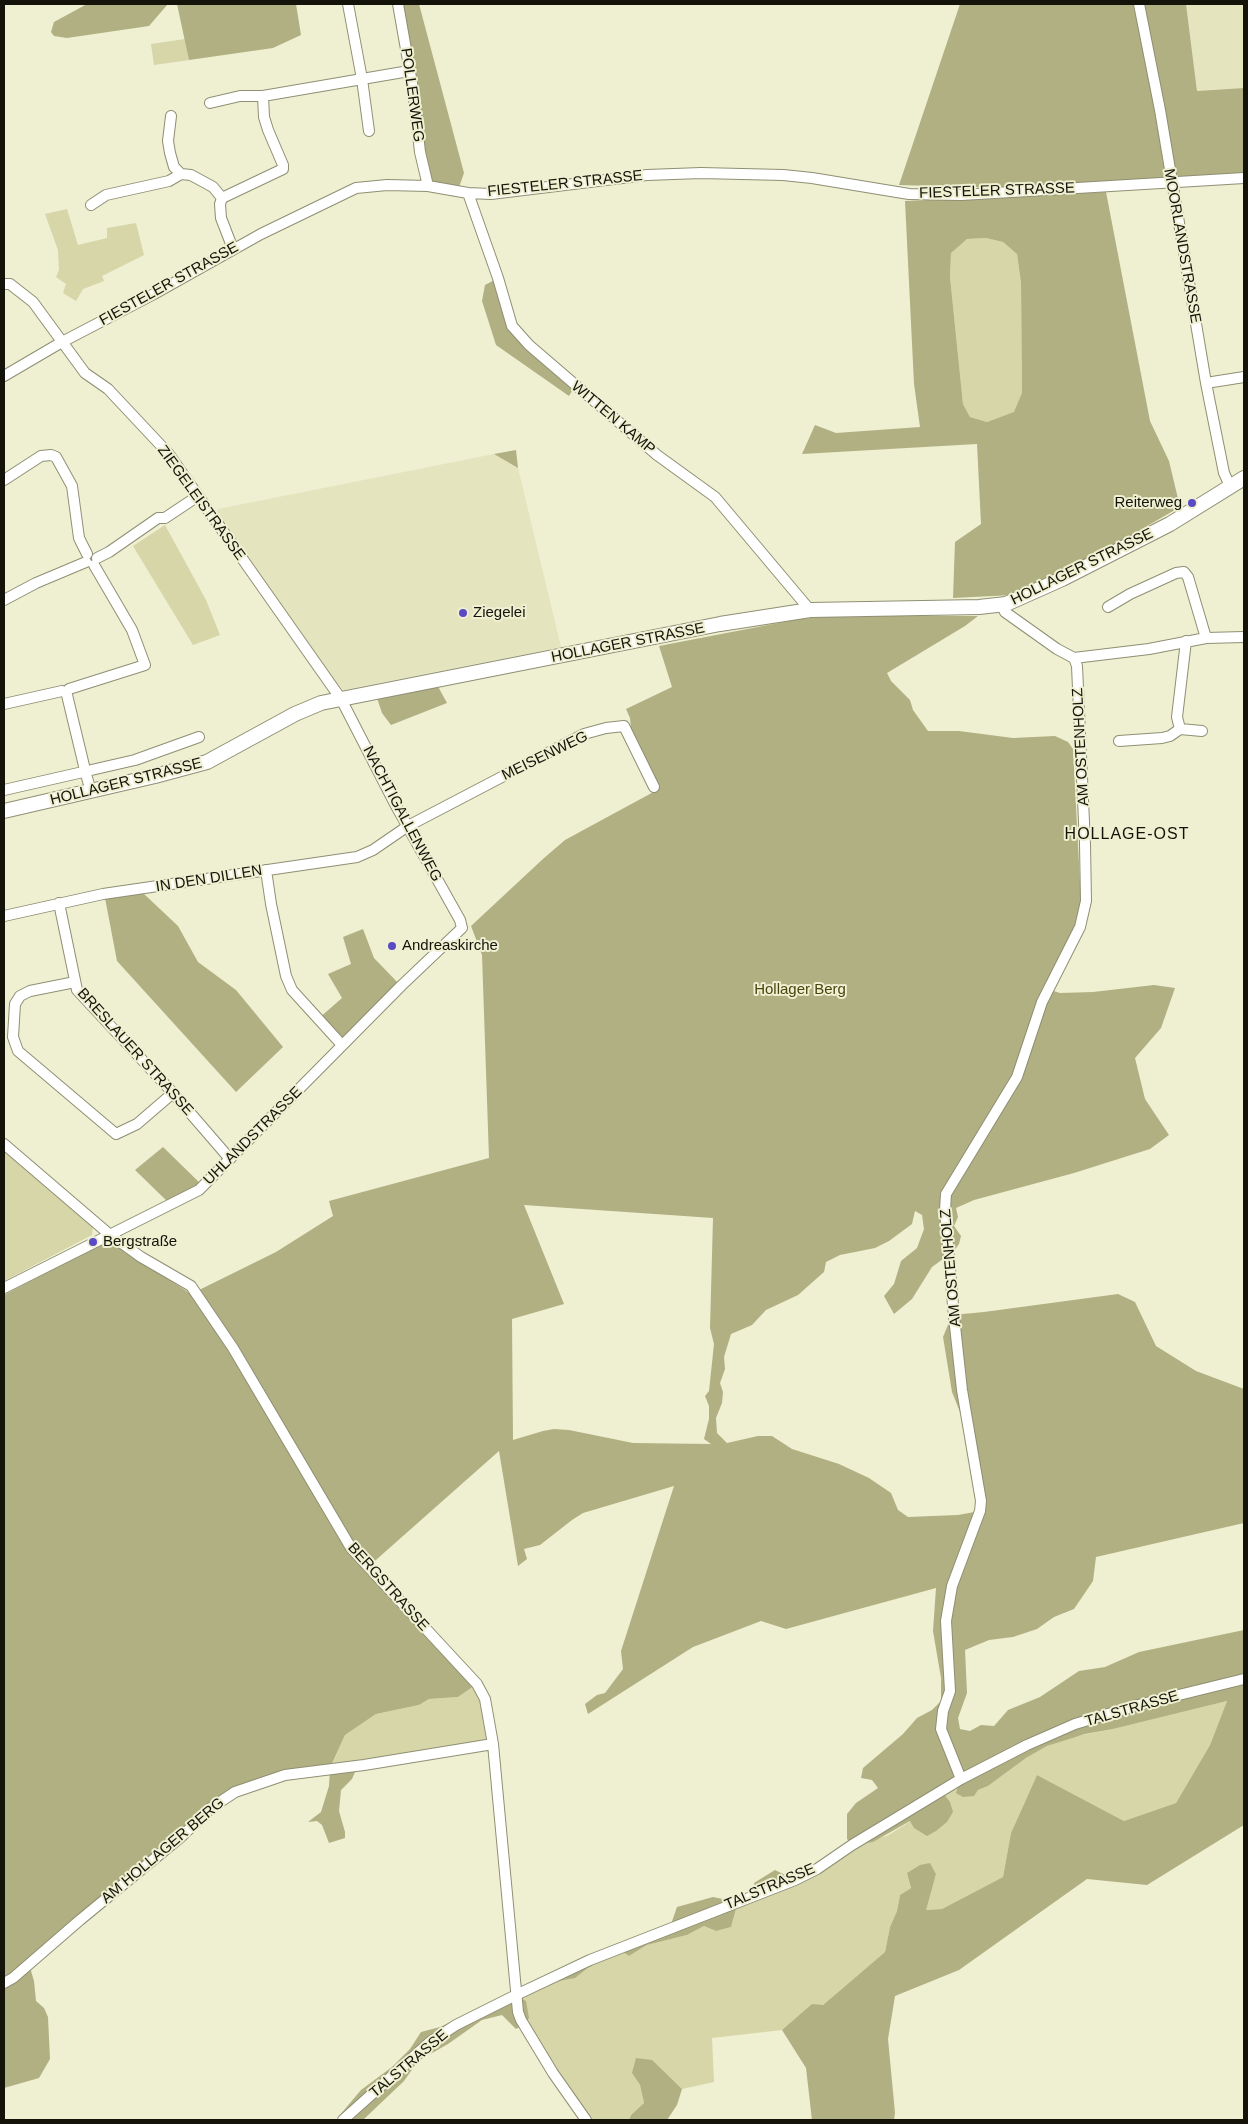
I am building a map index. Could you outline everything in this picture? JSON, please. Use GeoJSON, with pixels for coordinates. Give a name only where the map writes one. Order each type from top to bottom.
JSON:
{"type":"FeatureCollection","features":[{"type":"Feature","properties":{"kind":"main road","name":"HOLLAGER STRASSE"},"geometry":{"type":"LineString","coordinates":[[4,811],[90,792],[207,762],[295,714],[322,703],[340,699],[720,624],[810,610],[978,607],[1002,604],[1038,591],[1162,529],[1244,478]]}},
{"type":"Feature","properties":{"kind":"street"},"geometry":{"type":"LineString","coordinates":[[348,4],[362,79],[369,131]]}},
{"type":"Feature","properties":{"kind":"street","name":"POLLERWEG"},"geometry":{"type":"LineString","coordinates":[[398,4],[420,152],[428,186]]}},
{"type":"Feature","properties":{"kind":"street","name":"MOORLANDSTRASSE"},"geometry":{"type":"LineString","coordinates":[[1139,4],[1206,383],[1224,473],[1230,486]]}},
{"type":"Feature","properties":{"kind":"street"},"geometry":{"type":"LineString","coordinates":[[210,104],[240,96],[262,96],[409,71]]}},
{"type":"Feature","properties":{"kind":"street"},"geometry":{"type":"LineString","coordinates":[[233,249],[221,218],[220,204],[222,198],[282,169],[282,161],[264,117],[262,96]]}},
{"type":"Feature","properties":{"kind":"street"},"geometry":{"type":"LineString","coordinates":[[171,116],[168,141],[174,167],[181,174]]}},
{"type":"Feature","properties":{"kind":"street","name":"FIESTELER STRASSE"},"geometry":{"type":"LineString","coordinates":[[4,376],[62,342],[261,234],[356,188],[428,186],[468,193],[491,194],[647,175],[701,173],[812,178],[909,194],[989,193],[1244,178]]}},
{"type":"Feature","properties":{"kind":"street"},"geometry":{"type":"LineString","coordinates":[[91,205],[106,195],[169,180],[181,174],[191,175],[213,187],[222,198]]}},
{"type":"Feature","properties":{"kind":"street","name":"WITTEN KAMP"},"geometry":{"type":"LineString","coordinates":[[468,193],[498,278],[512,326],[529,345],[657,455],[715,497],[810,610]]}},
{"type":"Feature","properties":{"kind":"street","name":"ZIEGELEISTRASSE"},"geometry":{"type":"LineString","coordinates":[[4,284],[10,284],[34,302],[85,373],[108,389],[168,453],[340,699]]}},
{"type":"Feature","properties":{"kind":"street"},"geometry":{"type":"LineString","coordinates":[[1206,383],[1244,377]]}},
{"type":"Feature","properties":{"kind":"street"},"geometry":{"type":"LineString","coordinates":[[4,480],[42,456],[51,455],[56,457],[72,486],[79,538],[132,630],[145,665],[66,691],[4,704]]}},
{"type":"Feature","properties":{"kind":"street"},"geometry":{"type":"LineString","coordinates":[[4,600],[36,583],[109,552],[158,518],[165,518],[198,496]]}},
{"type":"Feature","properties":{"kind":"street"},"geometry":{"type":"LineString","coordinates":[[1108,607],[1137,590],[1176,573],[1184,572],[1188,577],[1206,638]]}},
{"type":"Feature","properties":{"kind":"street"},"geometry":{"type":"LineString","coordinates":[[1002,604],[1005,612],[1057,649],[1074,658],[1140,650],[1206,638],[1244,637]]}},
{"type":"Feature","properties":{"kind":"street"},"geometry":{"type":"LineString","coordinates":[[1180,729],[1177,717],[1186,641]]}},
{"type":"Feature","properties":{"kind":"street","name":"AM OSTENHOLZ"},"geometry":{"type":"LineString","coordinates":[[961,1779],[941,1729],[943,1711],[950,1691],[946,1621],[952,1586],[980,1511],[981,1501],[962,1390],[944,1210],[946,1194],[1017,1078],[1042,1002],[1080,927],[1086,901],[1077,666],[1074,658]]}},
{"type":"Feature","properties":{"kind":"street"},"geometry":{"type":"LineString","coordinates":[[66,691],[90,792]]}},
{"type":"Feature","properties":{"kind":"street","name":"NACHTIGALLENWEG"},"geometry":{"type":"LineString","coordinates":[[340,699],[460,920],[462,928]]}},
{"type":"Feature","properties":{"kind":"street","name":"MEISENWEG"},"geometry":{"type":"LineString","coordinates":[[408,826],[584,734],[617,726],[624,726],[654,787]]}},
{"type":"Feature","properties":{"kind":"street"},"geometry":{"type":"LineString","coordinates":[[1119,741],[1162,738],[1170,736],[1180,729],[1202,731]]}},
{"type":"Feature","properties":{"kind":"street"},"geometry":{"type":"LineString","coordinates":[[4,790],[135,760],[199,737]]}},
{"type":"Feature","properties":{"kind":"street","name":"IN DEN DILLEN"},"geometry":{"type":"LineString","coordinates":[[4,916],[103,894],[357,857],[373,850],[408,826]]}},
{"type":"Feature","properties":{"kind":"street"},"geometry":{"type":"LineString","coordinates":[[266,870],[270,904],[286,976],[292,990],[342,1045]]}},
{"type":"Feature","properties":{"kind":"street","name":"BRESLAUER STRASSE"},"geometry":{"type":"LineString","coordinates":[[59,903],[77,990],[173,1093],[230,1160]]}},
{"type":"Feature","properties":{"kind":"street","name":"UHLANDSTRASSE"},"geometry":{"type":"LineString","coordinates":[[4,1288],[199,1190],[342,1045],[462,928]]}},
{"type":"Feature","properties":{"kind":"street"},"geometry":{"type":"LineString","coordinates":[[75,982],[30,991],[20,996],[15,1004],[13,1037],[18,1051],[30,1064],[116,1134],[137,1124],[173,1093]]}},
{"type":"Feature","properties":{"kind":"street","name":"BERGSTRASSE"},"geometry":{"type":"LineString","coordinates":[[4,1144],[109,1234],[141,1257],[191,1286],[233,1348],[351,1548],[476,1684],[485,1699],[493,1744],[516,1995],[521,2020],[553,2073],[586,2120]]}},
{"type":"Feature","properties":{"kind":"street","name":"TALSTRASSE"},"geometry":{"type":"LineString","coordinates":[[343,2120],[430,2042],[456,2025],[516,1995],[590,1960],[795,1880],[961,1779],[1027,1745],[1075,1724],[1244,1679]]}},
{"type":"Feature","properties":{"kind":"street","name":"AM HOLLAGER BERG"},"geometry":{"type":"LineString","coordinates":[[4,1983],[13,1978],[182,1836],[211,1808],[235,1792],[271,1778],[300,1772],[364,1765],[493,1744]]}},
{"type":"Feature","properties":{"kind":"shaded area"},"geometry":{"type":"Polygon","coordinates":[[[1186,4],[1244,4],[1244,88],[1197,91],[1186,4]]]}},
{"type":"Feature","properties":{"kind":"shaded area"},"geometry":{"type":"Polygon","coordinates":[[[185,39],[189,60],[154,65],[151,44],[185,39]]]}},
{"type":"Feature","properties":{"kind":"shaded area"},"geometry":{"type":"Polygon","coordinates":[[[67,209],[78,245],[107,238],[107,228],[136,223],[144,255],[102,276],[104,281],[83,289],[76,301],[63,293],[66,284],[56,277],[59,270],[58,250],[45,214],[67,209]]]}},
{"type":"Feature","properties":{"kind":"shaded area"},"geometry":{"type":"Polygon","coordinates":[[[986,238],[1003,242],[1017,254],[1021,283],[1022,394],[1015,412],[987,422],[970,417],[963,404],[950,277],[951,252],[967,239],[986,238]]]}},
{"type":"Feature","properties":{"kind":"shaded area"},"geometry":{"type":"Polygon","coordinates":[[[494,454],[518,468],[561,647],[343,690],[325,670],[282,605],[216,516],[218,509],[494,454]]]}},
{"type":"Feature","properties":{"kind":"shaded area"},"geometry":{"type":"Polygon","coordinates":[[[165,525],[206,600],[220,635],[193,645],[133,546],[165,525]]]}},
{"type":"Feature","properties":{"kind":"shaded area"},"geometry":{"type":"Polygon","coordinates":[[[4,1150],[93,1227],[92,1235],[4,1281],[4,1150]]]}},
{"type":"Feature","properties":{"kind":"shaded area"},"geometry":{"type":"Polygon","coordinates":[[[477,1684],[493,1744],[330,1769],[345,1735],[376,1714],[419,1705],[429,1699],[458,1697],[477,1684]]]}},
{"type":"Feature","properties":{"kind":"shaded area"},"geometry":{"type":"Polygon","coordinates":[[[1227,1701],[1210,1745],[1176,1803],[1124,1821],[1037,1775],[1011,1833],[1003,1877],[942,1909],[925,1910],[936,1874],[930,1863],[907,1873],[911,1888],[900,1895],[897,1911],[890,1927],[885,1952],[823,2005],[812,2005],[782,2030],[712,2038],[714,2082],[682,2089],[668,2076],[632,2073],[640,2085],[644,2103],[631,2115],[629,2120],[586,2120],[524,2025],[516,1995],[618,1949],[629,1956],[647,1945],[687,1935],[704,1926],[716,1931],[731,1927],[738,1902],[795,1880],[852,1845],[887,1836],[911,1821],[942,1792],[961,1779],[978,1790],[988,1786],[1026,1758],[1047,1746],[1068,1738],[1227,1701]]]}},
{"type":"Feature","properties":{"kind":"green space"},"geometry":{"type":"Polygon","coordinates":[[[87,4],[168,4],[149,26],[67,38],[54,36],[51,32],[54,22],[87,4]]]}},
{"type":"Feature","properties":{"kind":"green space"},"geometry":{"type":"Polygon","coordinates":[[[177,4],[296,4],[301,35],[273,48],[189,60],[177,4]]]}},
{"type":"Feature","properties":{"kind":"green space"},"geometry":{"type":"Polygon","coordinates":[[[398,4],[419,4],[464,173],[458,190],[428,186],[398,4]]]}},
{"type":"Feature","properties":{"kind":"green space"},"geometry":{"type":"Polygon","coordinates":[[[960,4],[1186,4],[1197,91],[1244,88],[1244,179],[1001,188],[899,185],[960,4]]]}},
{"type":"Feature","properties":{"kind":"green space"},"geometry":{"type":"Polygon","coordinates":[[[1106,192],[1150,421],[1169,461],[1180,507],[1109,548],[1013,595],[953,598],[955,542],[981,524],[977,444],[802,454],[815,425],[836,433],[920,427],[914,384],[905,201],[1106,192]],[[986,238],[967,239],[951,253],[950,277],[963,404],[970,417],[987,422],[1014,412],[1022,393],[1021,283],[1017,254],[1003,242],[986,238]]]}},
{"type":"Feature","properties":{"kind":"green space"},"geometry":{"type":"Polygon","coordinates":[[[498,278],[512,326],[575,386],[569,396],[496,345],[482,301],[485,285],[498,278]]]}},
{"type":"Feature","properties":{"kind":"green space"},"geometry":{"type":"Polygon","coordinates":[[[516,450],[518,468],[494,454],[516,450]]]}},
{"type":"Feature","properties":{"kind":"green space","name":"Hollager Berg"},"geometry":{"type":"Polygon","coordinates":[[[835,616],[978,616],[965,626],[887,673],[891,681],[910,700],[913,710],[928,731],[959,731],[1013,738],[1055,736],[1068,742],[1073,749],[1081,902],[1076,923],[1044,988],[1060,993],[1093,992],[1154,985],[1175,988],[1161,1028],[1135,1058],[1145,1099],[1169,1135],[1150,1149],[1074,1173],[974,1200],[956,1208],[958,1217],[954,1226],[961,1236],[959,1244],[954,1251],[932,1267],[912,1299],[894,1314],[884,1296],[894,1284],[901,1261],[917,1248],[924,1229],[922,1215],[915,1211],[912,1224],[889,1241],[875,1248],[840,1255],[826,1262],[824,1272],[798,1295],[766,1310],[752,1325],[731,1334],[724,1357],[725,1369],[720,1383],[723,1392],[722,1403],[716,1418],[717,1433],[727,1443],[758,1436],[772,1436],[792,1449],[839,1464],[869,1478],[891,1493],[898,1510],[908,1517],[958,1515],[980,1511],[968,1422],[960,1412],[952,1392],[943,1337],[952,1315],[1118,1294],[1135,1302],[1156,1346],[1196,1371],[1244,1389],[1244,1523],[1096,1557],[1093,1581],[1074,1609],[1054,1617],[1037,1629],[1013,1637],[989,1640],[965,1650],[967,1693],[958,1718],[960,1729],[970,1731],[981,1725],[994,1726],[1008,1710],[1040,1697],[1079,1671],[1105,1667],[1139,1652],[1244,1630],[1244,1825],[1147,1885],[1087,1879],[959,1970],[895,1996],[888,2039],[895,2113],[894,2120],[812,2120],[806,2068],[782,2030],[812,2004],[823,2005],[885,1952],[890,1927],[897,1911],[900,1895],[911,1888],[907,1873],[920,1865],[930,1863],[936,1874],[926,1910],[942,1909],[1003,1877],[1011,1833],[1037,1775],[1124,1821],[1176,1803],[1210,1745],[1227,1701],[1085,1734],[1047,1746],[1026,1758],[988,1786],[978,1790],[974,1796],[963,1797],[956,1793],[960,1780],[942,1792],[950,1802],[953,1812],[947,1822],[927,1836],[914,1828],[910,1821],[873,1842],[852,1845],[847,1839],[847,1814],[856,1803],[878,1788],[872,1780],[861,1778],[863,1768],[903,1734],[917,1718],[932,1710],[941,1701],[941,1678],[933,1631],[936,1588],[786,1629],[761,1621],[693,1647],[588,1714],[585,1704],[597,1695],[605,1693],[623,1669],[621,1651],[674,1486],[583,1513],[540,1545],[524,1549],[527,1559],[518,1566],[499,1451],[368,1567],[477,1684],[458,1697],[429,1699],[419,1705],[376,1714],[345,1735],[330,1768],[358,1765],[352,1779],[341,1790],[339,1811],[345,1838],[329,1843],[322,1825],[317,1821],[308,1822],[321,1812],[329,1786],[330,1769],[235,1792],[29,1964],[34,1981],[36,2001],[44,2008],[48,2017],[50,2059],[39,2078],[4,2088],[4,1295],[108,1240],[191,1294],[276,1252],[333,1216],[329,1201],[489,1158],[482,955],[471,926],[565,840],[659,789],[631,729],[630,718],[626,709],[672,687],[659,646],[799,619],[835,616]],[[524,1205],[564,1304],[512,1319],[513,1440],[554,1429],[569,1430],[633,1443],[711,1444],[704,1439],[709,1419],[709,1406],[705,1396],[709,1391],[714,1344],[710,1328],[713,1218],[524,1205]]]}},
{"type":"Feature","properties":{"kind":"green space"},"geometry":{"type":"Polygon","coordinates":[[[435,681],[447,703],[391,725],[382,713],[375,692],[435,681]]]}},
{"type":"Feature","properties":{"kind":"green space"},"geometry":{"type":"Polygon","coordinates":[[[143,893],[178,926],[198,962],[236,990],[283,1047],[236,1092],[117,961],[105,898],[143,893]]]}},
{"type":"Feature","properties":{"kind":"green space"},"geometry":{"type":"Polygon","coordinates":[[[363,929],[374,958],[401,986],[342,1045],[318,1019],[342,998],[328,974],[351,964],[343,937],[363,929]]]}},
{"type":"Feature","properties":{"kind":"green space"},"geometry":{"type":"Polygon","coordinates":[[[163,1147],[203,1186],[170,1204],[135,1170],[163,1147]]]}},
{"type":"Feature","properties":{"kind":"green space"},"geometry":{"type":"Polygon","coordinates":[[[775,1870],[795,1880],[758,1895],[754,1883],[775,1870]]]}},
{"type":"Feature","properties":{"kind":"green space"},"geometry":{"type":"Polygon","coordinates":[[[713,1897],[738,1902],[731,1927],[716,1931],[704,1926],[687,1935],[647,1945],[629,1956],[618,1949],[670,1927],[677,1907],[713,1897]]]}},
{"type":"Feature","properties":{"kind":"green space"},"geometry":{"type":"Polygon","coordinates":[[[590,1960],[590,1966],[575,1978],[558,1981],[554,1976],[590,1960]]]}},
{"type":"Feature","properties":{"kind":"green space"},"geometry":{"type":"Polygon","coordinates":[[[516,1995],[526,2001],[529,2018],[524,2025],[516,2029],[502,2015],[482,2020],[448,2044],[418,2061],[404,2081],[363,2120],[341,2120],[339,2116],[361,2090],[392,2067],[410,2049],[421,2032],[440,2027],[498,2000],[516,1995]]]}},
{"type":"Feature","properties":{"kind":"green space"},"geometry":{"type":"Polygon","coordinates":[[[636,2058],[652,2060],[682,2089],[677,2105],[667,2120],[629,2120],[631,2115],[644,2103],[640,2085],[632,2073],[636,2058]]]}},
{"type":"Feature","properties":{"kind":"place","name":"Reiterweg"},"geometry":{"type":"Point","coordinates":[1192,503]}},
{"type":"Feature","properties":{"kind":"place","name":"Ziegelei"},"geometry":{"type":"Point","coordinates":[463,613]}},
{"type":"Feature","properties":{"kind":"place","name":"Andreaskirche"},"geometry":{"type":"Point","coordinates":[392,946]}},
{"type":"Feature","properties":{"kind":"place","name":"Bergstraße"},"geometry":{"type":"Point","coordinates":[93,1242]}},
{"type":"Feature","properties":{"kind":"district","name":"HOLLAGE-OST"},"geometry":{"type":"Point","coordinates":[1127,835]}}]}
